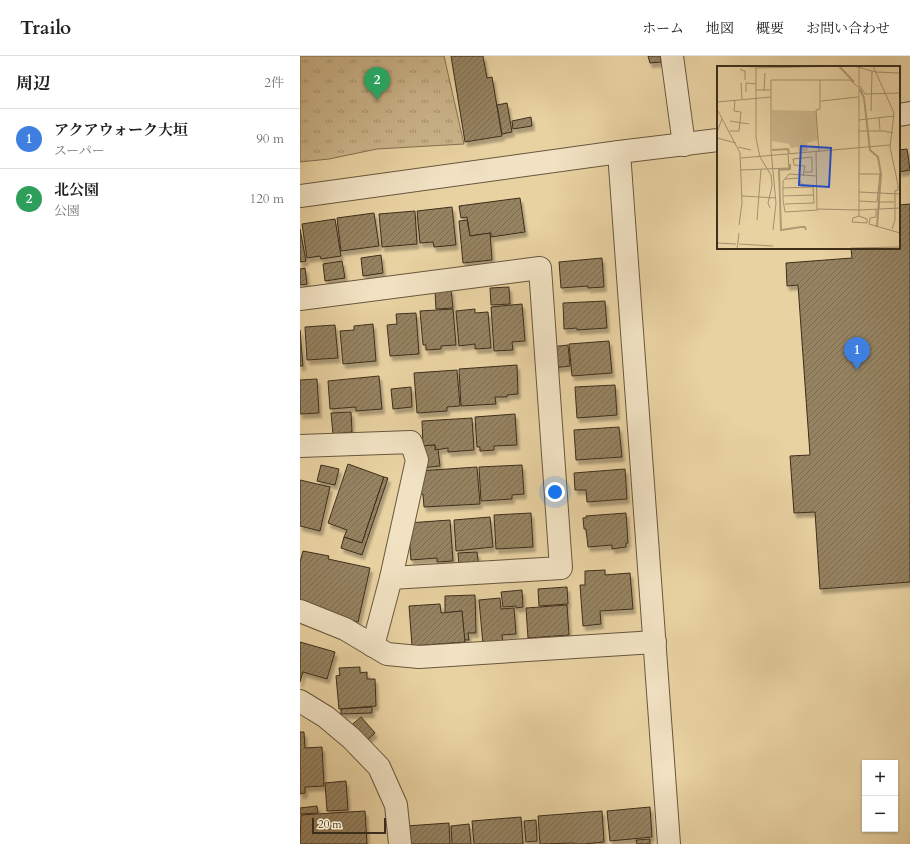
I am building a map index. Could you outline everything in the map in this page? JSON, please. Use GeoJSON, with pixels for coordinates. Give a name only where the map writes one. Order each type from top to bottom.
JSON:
{"type":"FeatureCollection","features":[{"type":"Feature","properties":{"kind":"street"},"geometry":{"type":"LineString","coordinates":[[672,56],[684,145]]}},
{"type":"Feature","properties":{"kind":"street"},"geometry":{"type":"LineString","coordinates":[[900,115],[910,113]]}},
{"type":"Feature","properties":{"kind":"street"},"geometry":{"type":"LineString","coordinates":[[300,196],[619,152],[717,140]]}},
{"type":"Feature","properties":{"kind":"street"},"geometry":{"type":"LineString","coordinates":[[619,152],[669,844]]}},
{"type":"Feature","properties":{"kind":"street"},"geometry":{"type":"LineString","coordinates":[[300,299],[540,268],[561,568],[391,578]]}},
{"type":"Feature","properties":{"kind":"street"},"geometry":{"type":"LineString","coordinates":[[300,446],[411,442],[417,460],[391,578],[373,646]]}},
{"type":"Feature","properties":{"kind":"street"},"geometry":{"type":"LineString","coordinates":[[300,612],[345,629],[387,654],[419,657],[655,642]]}},
{"type":"Feature","properties":{"kind":"street"},"geometry":{"type":"LineString","coordinates":[[300,701],[326,717],[352,738],[379,767],[396,805],[400,844]]}},
{"type":"Feature","properties":{"kind":"green space"},"geometry":{"type":"Polygon","coordinates":[[[300,56],[444,56],[464,144],[377,149],[329,159],[300,162],[300,56]]]}},
{"type":"Feature","properties":{"kind":"building"},"geometry":{"type":"Polygon","coordinates":[[[451,56],[483,56],[487,78],[492,77],[502,136],[465,142],[451,56]]]}},
{"type":"Feature","properties":{"kind":"building"},"geometry":{"type":"Polygon","coordinates":[[[648,56],[661,56],[661,62],[650,63],[648,56]]]}},
{"type":"Feature","properties":{"kind":"building"},"geometry":{"type":"Polygon","coordinates":[[[507,103],[512,132],[502,134],[497,105],[507,103]]]}},
{"type":"Feature","properties":{"kind":"building"},"geometry":{"type":"Polygon","coordinates":[[[531,117],[532,126],[513,129],[512,121],[531,117]]]}},
{"type":"Feature","properties":{"kind":"building"},"geometry":{"type":"Polygon","coordinates":[[[907,149],[910,170],[900,172],[900,150],[907,149]]]}},
{"type":"Feature","properties":{"kind":"building"},"geometry":{"type":"Polygon","coordinates":[[[520,198],[525,232],[491,237],[491,233],[470,236],[467,217],[461,218],[459,206],[520,198]]]}},
{"type":"Feature","properties":{"kind":"building"},"geometry":{"type":"Polygon","coordinates":[[[910,204],[910,582],[820,589],[815,512],[794,513],[790,456],[810,455],[798,285],[787,286],[786,263],[852,258],[851,249],[900,249],[900,205],[910,204]]]}},
{"type":"Feature","properties":{"kind":"building"},"geometry":{"type":"Polygon","coordinates":[[[452,207],[456,245],[434,247],[433,242],[420,243],[417,211],[452,207]]]}},
{"type":"Feature","properties":{"kind":"building"},"geometry":{"type":"Polygon","coordinates":[[[415,211],[417,244],[382,247],[379,214],[415,211]]]}},
{"type":"Feature","properties":{"kind":"building"},"geometry":{"type":"Polygon","coordinates":[[[374,213],[379,246],[341,251],[337,218],[374,213]]]}},
{"type":"Feature","properties":{"kind":"building"},"geometry":{"type":"Polygon","coordinates":[[[335,219],[341,256],[321,259],[320,256],[307,258],[302,224],[335,219]]]}},
{"type":"Feature","properties":{"kind":"building"},"geometry":{"type":"Polygon","coordinates":[[[467,220],[470,236],[490,233],[492,260],[463,263],[459,221],[467,220]]]}},
{"type":"Feature","properties":{"kind":"building"},"geometry":{"type":"Polygon","coordinates":[[[300,229],[306,261],[300,262],[300,229]]]}},
{"type":"Feature","properties":{"kind":"building"},"geometry":{"type":"Polygon","coordinates":[[[381,255],[383,273],[363,276],[361,258],[381,255]]]}},
{"type":"Feature","properties":{"kind":"building"},"geometry":{"type":"Polygon","coordinates":[[[602,258],[604,287],[588,288],[588,286],[561,288],[559,262],[602,258]]]}},
{"type":"Feature","properties":{"kind":"building"},"geometry":{"type":"Polygon","coordinates":[[[342,261],[345,278],[325,281],[323,264],[342,261]]]}},
{"type":"Feature","properties":{"kind":"building"},"geometry":{"type":"Polygon","coordinates":[[[305,268],[307,284],[300,285],[300,269],[305,268]]]}},
{"type":"Feature","properties":{"kind":"building"},"geometry":{"type":"Polygon","coordinates":[[[509,287],[510,304],[491,305],[490,288],[509,287]]]}},
{"type":"Feature","properties":{"kind":"building"},"geometry":{"type":"Polygon","coordinates":[[[451,289],[453,308],[436,309],[435,291],[451,289]]]}},
{"type":"Feature","properties":{"kind":"building"},"geometry":{"type":"Polygon","coordinates":[[[605,301],[607,328],[577,330],[577,328],[564,329],[563,303],[605,301]]]}},
{"type":"Feature","properties":{"kind":"building"},"geometry":{"type":"Polygon","coordinates":[[[522,304],[525,341],[512,342],[513,350],[494,351],[491,307],[522,304]]]}},
{"type":"Feature","properties":{"kind":"building"},"geometry":{"type":"Polygon","coordinates":[[[453,309],[456,345],[441,346],[441,349],[426,350],[426,345],[423,345],[420,311],[453,309]]]}},
{"type":"Feature","properties":{"kind":"building"},"geometry":{"type":"Polygon","coordinates":[[[475,309],[475,313],[488,312],[491,348],[475,349],[475,344],[459,346],[456,311],[475,309]]]}},
{"type":"Feature","properties":{"kind":"building"},"geometry":{"type":"Polygon","coordinates":[[[416,313],[419,354],[390,356],[387,325],[397,324],[396,314],[416,313]]]}},
{"type":"Feature","properties":{"kind":"building"},"geometry":{"type":"Polygon","coordinates":[[[373,324],[376,361],[343,364],[340,331],[354,330],[354,326],[373,324]]]}},
{"type":"Feature","properties":{"kind":"building"},"geometry":{"type":"Polygon","coordinates":[[[335,325],[338,358],[307,360],[305,327],[335,325]]]}},
{"type":"Feature","properties":{"kind":"building"},"geometry":{"type":"Polygon","coordinates":[[[300,330],[303,366],[300,366],[300,330]]]}},
{"type":"Feature","properties":{"kind":"building"},"geometry":{"type":"Polygon","coordinates":[[[609,341],[612,373],[572,376],[569,344],[609,341]]]}},
{"type":"Feature","properties":{"kind":"building"},"geometry":{"type":"Polygon","coordinates":[[[568,345],[570,366],[553,368],[551,347],[568,345]]]}},
{"type":"Feature","properties":{"kind":"building"},"geometry":{"type":"Polygon","coordinates":[[[517,365],[518,394],[507,395],[507,397],[495,397],[496,404],[461,406],[459,369],[517,365]]]}},
{"type":"Feature","properties":{"kind":"building"},"geometry":{"type":"Polygon","coordinates":[[[457,370],[460,406],[447,407],[447,411],[417,413],[414,373],[457,370]]]}},
{"type":"Feature","properties":{"kind":"building"},"geometry":{"type":"Polygon","coordinates":[[[379,376],[382,409],[356,411],[356,407],[330,409],[328,381],[379,376]]]}},
{"type":"Feature","properties":{"kind":"building"},"geometry":{"type":"Polygon","coordinates":[[[317,379],[319,413],[300,414],[300,380],[317,379]]]}},
{"type":"Feature","properties":{"kind":"building"},"geometry":{"type":"Polygon","coordinates":[[[615,385],[617,415],[577,418],[575,387],[615,385]]]}},
{"type":"Feature","properties":{"kind":"building"},"geometry":{"type":"Polygon","coordinates":[[[411,387],[412,407],[393,409],[391,389],[411,387]]]}},
{"type":"Feature","properties":{"kind":"building"},"geometry":{"type":"Polygon","coordinates":[[[351,412],[352,432],[333,434],[331,413],[351,412]]]}},
{"type":"Feature","properties":{"kind":"building"},"geometry":{"type":"Polygon","coordinates":[[[515,414],[517,445],[494,446],[494,450],[480,451],[480,447],[477,447],[475,417],[515,414]]]}},
{"type":"Feature","properties":{"kind":"building"},"geometry":{"type":"Polygon","coordinates":[[[472,418],[474,450],[448,452],[448,448],[435,450],[435,445],[423,446],[422,421],[472,418]]]}},
{"type":"Feature","properties":{"kind":"building"},"geometry":{"type":"Polygon","coordinates":[[[619,427],[622,457],[576,460],[574,430],[619,427]]]}},
{"type":"Feature","properties":{"kind":"building"},"geometry":{"type":"Polygon","coordinates":[[[435,445],[435,450],[438,449],[440,466],[420,468],[418,446],[435,445]]]}},
{"type":"Feature","properties":{"kind":"building"},"geometry":{"type":"Polygon","coordinates":[[[348,464],[384,477],[362,543],[344,537],[347,530],[328,523],[348,464]]]}},
{"type":"Feature","properties":{"kind":"building"},"geometry":{"type":"Polygon","coordinates":[[[321,465],[339,469],[335,485],[317,481],[321,465]]]}},
{"type":"Feature","properties":{"kind":"building"},"geometry":{"type":"Polygon","coordinates":[[[522,465],[524,494],[512,495],[512,499],[481,501],[479,467],[522,465]]]}},
{"type":"Feature","properties":{"kind":"building"},"geometry":{"type":"Polygon","coordinates":[[[477,467],[480,504],[424,507],[419,471],[477,467]]]}},
{"type":"Feature","properties":{"kind":"building"},"geometry":{"type":"Polygon","coordinates":[[[625,469],[627,499],[587,502],[586,490],[575,490],[574,473],[625,469]]]}},
{"type":"Feature","properties":{"kind":"building"},"geometry":{"type":"Polygon","coordinates":[[[384,477],[388,478],[362,555],[341,548],[344,537],[362,543],[384,477]]]}},
{"type":"Feature","properties":{"kind":"building"},"geometry":{"type":"Polygon","coordinates":[[[300,480],[330,487],[320,531],[300,526],[300,480]]]}},
{"type":"Feature","properties":{"kind":"building"},"geometry":{"type":"Polygon","coordinates":[[[531,513],[533,547],[496,549],[494,515],[531,513]]]}},
{"type":"Feature","properties":{"kind":"building"},"geometry":{"type":"Polygon","coordinates":[[[626,513],[628,543],[626,543],[626,547],[612,549],[612,545],[588,547],[583,518],[586,518],[586,516],[626,513]]]}},
{"type":"Feature","properties":{"kind":"building"},"geometry":{"type":"Polygon","coordinates":[[[490,517],[493,547],[456,551],[454,520],[490,517]]]}},
{"type":"Feature","properties":{"kind":"building"},"geometry":{"type":"Polygon","coordinates":[[[450,520],[453,561],[437,562],[437,558],[411,560],[408,523],[450,520]]]}},
{"type":"Feature","properties":{"kind":"building"},"geometry":{"type":"Polygon","coordinates":[[[303,551],[329,556],[328,559],[370,568],[358,622],[300,609],[300,562],[303,551]]]}},
{"type":"Feature","properties":{"kind":"building"},"geometry":{"type":"Polygon","coordinates":[[[477,552],[479,568],[459,569],[458,553],[477,552]]]}},
{"type":"Feature","properties":{"kind":"building"},"geometry":{"type":"Polygon","coordinates":[[[605,570],[605,575],[630,573],[633,609],[600,611],[601,624],[583,626],[580,585],[585,585],[585,571],[605,570]]]}},
{"type":"Feature","properties":{"kind":"building"},"geometry":{"type":"Polygon","coordinates":[[[567,587],[568,604],[539,606],[538,589],[567,587]]]}},
{"type":"Feature","properties":{"kind":"building"},"geometry":{"type":"Polygon","coordinates":[[[522,590],[523,607],[503,607],[501,592],[522,590]]]}},
{"type":"Feature","properties":{"kind":"building"},"geometry":{"type":"Polygon","coordinates":[[[475,595],[476,633],[468,633],[469,640],[464,640],[462,611],[445,613],[445,596],[475,595]]]}},
{"type":"Feature","properties":{"kind":"building"},"geometry":{"type":"Polygon","coordinates":[[[500,598],[501,609],[514,608],[516,634],[502,635],[503,644],[483,645],[479,600],[500,598]]]}},
{"type":"Feature","properties":{"kind":"building"},"geometry":{"type":"Polygon","coordinates":[[[440,604],[441,613],[462,611],[465,642],[412,646],[409,606],[440,604]]]}},
{"type":"Feature","properties":{"kind":"building"},"geometry":{"type":"Polygon","coordinates":[[[567,605],[569,635],[528,638],[526,608],[567,605]]]}},
{"type":"Feature","properties":{"kind":"building"},"geometry":{"type":"Polygon","coordinates":[[[300,642],[335,652],[327,679],[303,672],[300,682],[300,642]]]}},
{"type":"Feature","properties":{"kind":"building"},"geometry":{"type":"Polygon","coordinates":[[[360,667],[360,673],[367,672],[367,679],[375,679],[376,706],[339,709],[336,676],[340,675],[339,668],[360,667]]]}},
{"type":"Feature","properties":{"kind":"building"},"geometry":{"type":"Polygon","coordinates":[[[372,707],[372,713],[341,714],[341,709],[372,707]]]}},
{"type":"Feature","properties":{"kind":"building"},"geometry":{"type":"Polygon","coordinates":[[[361,717],[375,733],[363,744],[348,728],[361,717]]]}},
{"type":"Feature","properties":{"kind":"building"},"geometry":{"type":"Polygon","coordinates":[[[300,732],[304,732],[305,748],[322,747],[324,786],[305,787],[305,793],[300,794],[300,732]]]}},
{"type":"Feature","properties":{"kind":"building"},"geometry":{"type":"Polygon","coordinates":[[[346,781],[348,810],[327,811],[325,783],[346,781]]]}},
{"type":"Feature","properties":{"kind":"building"},"geometry":{"type":"Polygon","coordinates":[[[317,806],[318,813],[300,814],[300,808],[317,806]]]}},
{"type":"Feature","properties":{"kind":"building"},"geometry":{"type":"Polygon","coordinates":[[[650,807],[652,837],[610,841],[607,811],[650,807]]]}},
{"type":"Feature","properties":{"kind":"building"},"geometry":{"type":"Polygon","coordinates":[[[365,811],[367,844],[300,844],[301,815],[365,811]]]}},
{"type":"Feature","properties":{"kind":"building"},"geometry":{"type":"Polygon","coordinates":[[[602,811],[604,842],[584,844],[540,844],[538,816],[602,811]]]}},
{"type":"Feature","properties":{"kind":"building"},"geometry":{"type":"Polygon","coordinates":[[[521,817],[523,844],[474,844],[472,821],[521,817]]]}},
{"type":"Feature","properties":{"kind":"building"},"geometry":{"type":"Polygon","coordinates":[[[536,820],[537,841],[526,842],[524,821],[536,820]]]}},
{"type":"Feature","properties":{"kind":"building"},"geometry":{"type":"Polygon","coordinates":[[[449,823],[450,844],[407,844],[406,826],[449,823]]]}},
{"type":"Feature","properties":{"kind":"building"},"geometry":{"type":"Polygon","coordinates":[[[469,824],[471,844],[452,844],[451,826],[469,824]]]}},
{"type":"Feature","properties":{"kind":"building"},"geometry":{"type":"Polygon","coordinates":[[[650,839],[650,844],[637,844],[636,840],[650,839]]]}},
{"type":"Feature","properties":{"kind":"place","name":"北公園"},"geometry":{"type":"Point","coordinates":[377,100]}},
{"type":"Feature","properties":{"kind":"place","name":"アクアウォーク大垣"},"geometry":{"type":"Point","coordinates":[857,370]}}]}
